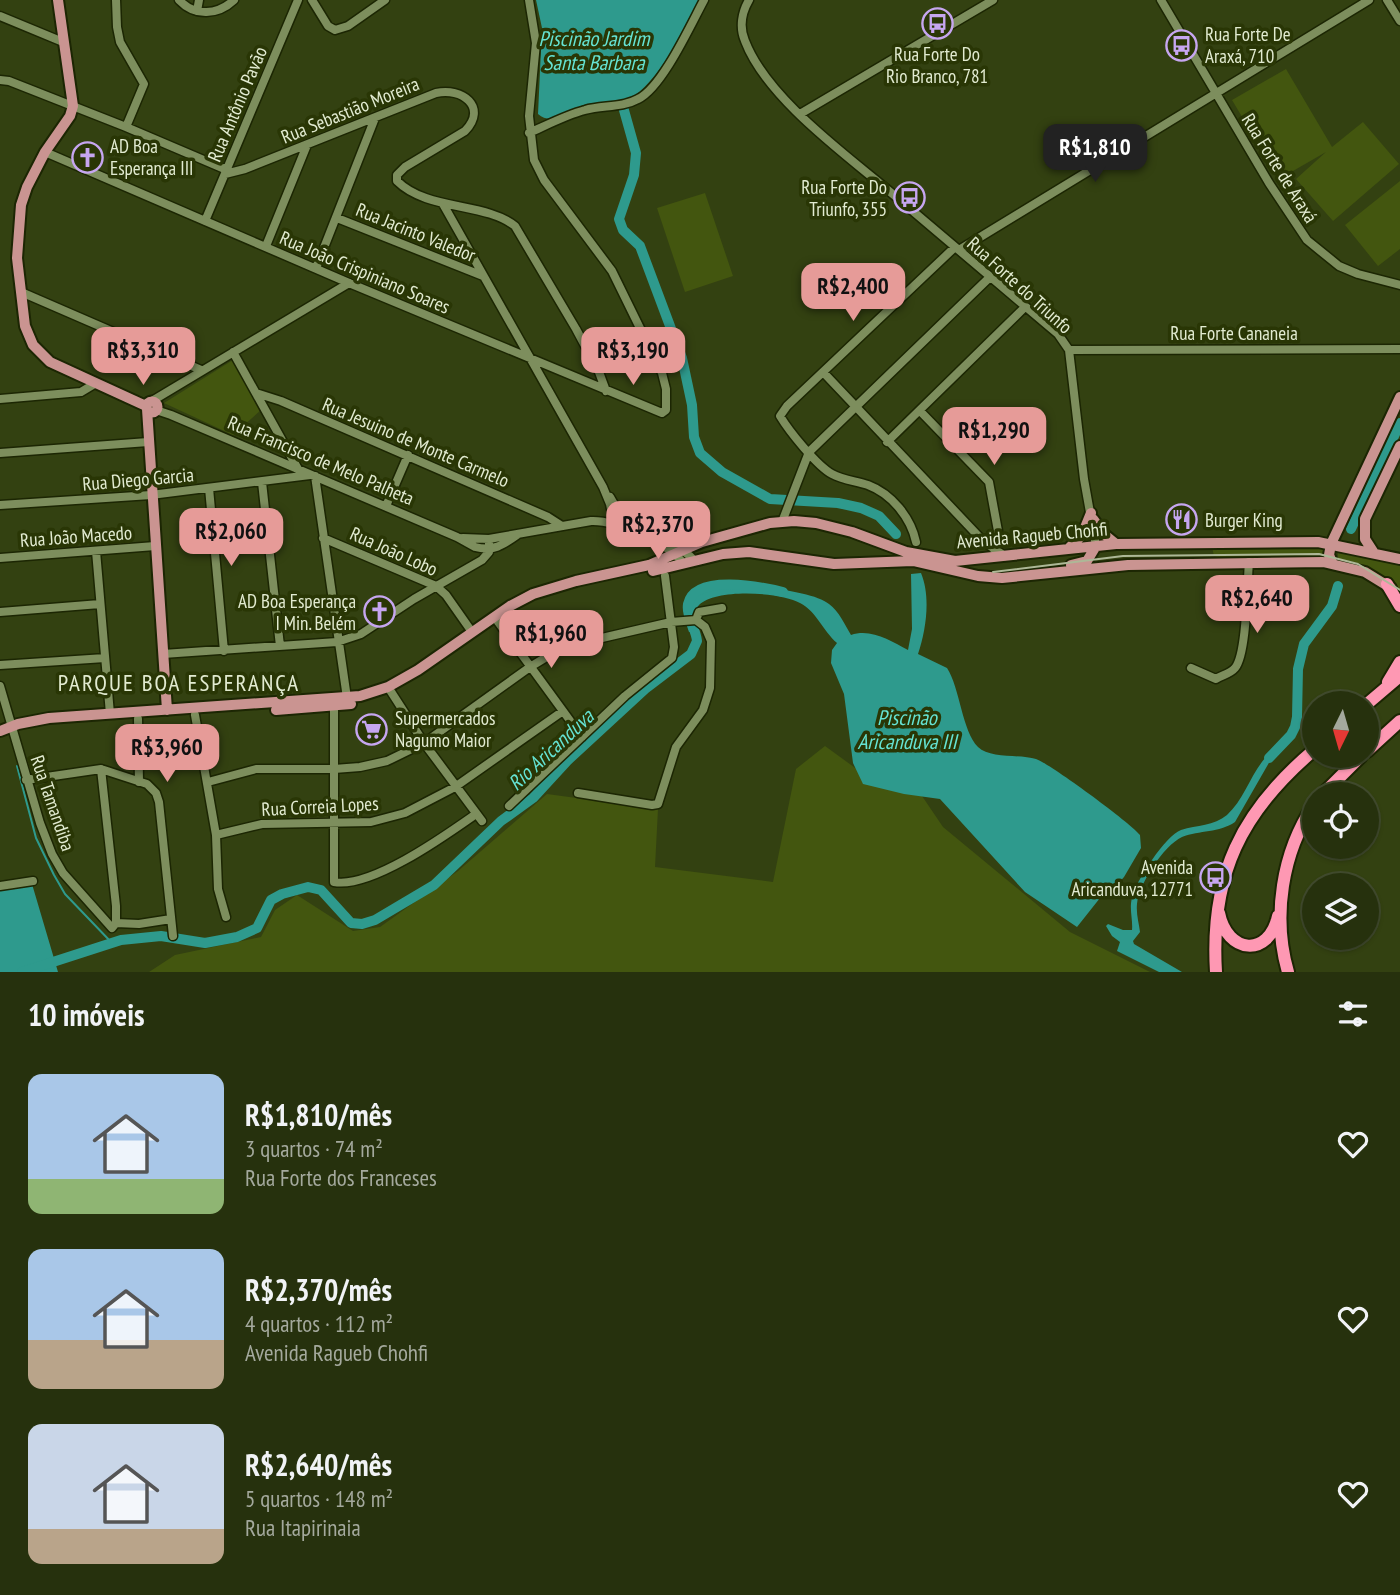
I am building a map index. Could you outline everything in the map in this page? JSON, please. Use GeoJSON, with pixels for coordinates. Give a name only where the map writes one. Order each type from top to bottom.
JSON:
{"type":"FeatureCollection","features":[{"type":"Feature","properties":{"kind":"highway"},"geometry":{"type":"LineString","coordinates":[[1387,584],[1400,606]]}},
{"type":"Feature","properties":{"kind":"highway"},"geometry":{"type":"LineString","coordinates":[[1384,688],[1400,662]]}},
{"type":"Feature","properties":{"kind":"highway"},"geometry":{"type":"LineString","coordinates":[[1379,693],[1400,676]]}},
{"type":"Feature","properties":{"kind":"highway"},"geometry":{"type":"LineString","coordinates":[[1379,740],[1400,722]]}},
{"type":"Feature","properties":{"kind":"highway"},"geometry":{"type":"LineString","coordinates":[[1216,972],[1215,931],[1218,902],[1234,851],[1252,815],[1284,777],[1302,761]]}},
{"type":"Feature","properties":{"kind":"highway"},"geometry":{"type":"LineString","coordinates":[[1334,782],[1349,768]]}},
{"type":"Feature","properties":{"kind":"highway"},"geometry":{"type":"LineString","coordinates":[[1218,902],[1224,931],[1231,940],[1245,945],[1260,943],[1268,938],[1277,922],[1291,853],[1302,828]]}},
{"type":"Feature","properties":{"kind":"highway"},"geometry":{"type":"LineString","coordinates":[[1281,905],[1282,940],[1289,972]]}},
{"type":"Feature","properties":{"kind":"main road"},"geometry":{"type":"LineString","coordinates":[[58,0],[73,106]]}},
{"type":"Feature","properties":{"kind":"main road","name":"Rua Francisco de Melo Palheta"},"geometry":{"type":"LineString","coordinates":[[73,106],[70,116],[27,187],[19,220],[17,258],[25,326],[29,340],[50,362],[152,406]]}},
{"type":"Feature","properties":{"kind":"main road"},"geometry":{"type":"LineString","coordinates":[[1332,562],[1329,555],[1331,544],[1400,397]]}},
{"type":"Feature","properties":{"kind":"main road"},"geometry":{"type":"LineString","coordinates":[[152,406],[146,427],[167,713]]}},
{"type":"Feature","properties":{"kind":"main road"},"geometry":{"type":"LineString","coordinates":[[1374,553],[1366,539],[1365,519],[1400,446]]}},
{"type":"Feature","properties":{"kind":"main road"},"geometry":{"type":"LineString","coordinates":[[1068,550],[1082,536],[1092,516],[1105,535],[1116,544]]}},
{"type":"Feature","properties":{"kind":"main road","name":"Avenida Ragueb Chohfi"},"geometry":{"type":"LineString","coordinates":[[0,731],[138,719],[167,713],[195,715],[334,706],[368,701],[422,676],[524,606],[558,592],[685,557],[702,542],[732,532],[782,522],[830,526],[926,557],[970,560],[998,554],[1116,544],[1318,542],[1400,559]]}},
{"type":"Feature","properties":{"kind":"main road"},"geometry":{"type":"LineString","coordinates":[[1318,542],[1341,523]]}},
{"type":"Feature","properties":{"kind":"main road"},"geometry":{"type":"LineString","coordinates":[[657,543],[662,554],[660,562]]}},
{"type":"Feature","properties":{"kind":"main road"},"geometry":{"type":"LineString","coordinates":[[1011,577],[1026,570],[1081,564],[1090,557],[1096,546]]}},
{"type":"Feature","properties":{"kind":"main road","name":"Avenida Ragueb Chohfi"},"geometry":{"type":"LineString","coordinates":[[0,739],[13,729],[49,718],[167,713],[347,698],[389,690],[510,607],[542,590],[685,557],[749,552],[852,565],[900,560],[978,576],[996,577],[1128,565],[1332,562],[1365,572],[1400,594]]}},
{"type":"Feature","properties":{"kind":"main road"},"geometry":{"type":"LineString","coordinates":[[996,577],[988,570],[989,562],[998,554]]}},
{"type":"Feature","properties":{"kind":"street"},"geometry":{"type":"LineString","coordinates":[[116,0],[117,27],[121,42],[144,83],[126,127]]}},
{"type":"Feature","properties":{"kind":"street"},"geometry":{"type":"LineString","coordinates":[[179,0],[184,6],[197,10],[216,11],[234,0]]}},
{"type":"Feature","properties":{"kind":"street"},"geometry":{"type":"LineString","coordinates":[[197,10],[200,0]]}},
{"type":"Feature","properties":{"kind":"street","name":"Rua Antônio Pavão"},"geometry":{"type":"LineString","coordinates":[[205,221],[298,0]]}},
{"type":"Feature","properties":{"kind":"street"},"geometry":{"type":"LineString","coordinates":[[312,0],[328,26],[335,30],[348,26],[385,0]]}},
{"type":"Feature","properties":{"kind":"street"},"geometry":{"type":"LineString","coordinates":[[529,0],[536,46],[529,134],[574,113],[637,100],[652,88],[673,57],[704,0]]}},
{"type":"Feature","properties":{"kind":"street","name":"Rua Forte do Triunfo"},"geometry":{"type":"LineString","coordinates":[[749,0],[741,27],[744,40],[763,73],[800,114],[1058,334],[1069,351],[1084,479],[1096,546]]}},
{"type":"Feature","properties":{"kind":"street"},"geometry":{"type":"LineString","coordinates":[[800,114],[993,0]]}},
{"type":"Feature","properties":{"kind":"street","name":"Rua Forte de Araxá"},"geometry":{"type":"LineString","coordinates":[[1161,0],[1276,194],[1307,240],[1339,266],[1400,285]]}},
{"type":"Feature","properties":{"kind":"street"},"geometry":{"type":"LineString","coordinates":[[916,542],[909,522],[891,500],[869,485],[829,472],[809,452],[780,416],[787,406],[957,249],[1369,0]]}},
{"type":"Feature","properties":{"kind":"street"},"geometry":{"type":"LineString","coordinates":[[1387,0],[1400,21]]}},
{"type":"Feature","properties":{"kind":"street"},"geometry":{"type":"LineString","coordinates":[[1,18],[63,42]]}},
{"type":"Feature","properties":{"kind":"street"},"geometry":{"type":"LineString","coordinates":[[0,80],[9,81],[126,127],[226,172]]}},
{"type":"Feature","properties":{"kind":"street","name":"Rua Sebastião Moreira"},"geometry":{"type":"LineString","coordinates":[[226,172],[245,169],[443,91],[459,93],[470,102],[474,112],[470,125],[457,136],[405,167],[396,178],[401,186],[443,204],[503,219],[519,231],[576,329],[606,391]]}},
{"type":"Feature","properties":{"kind":"street"},"geometry":{"type":"LineString","coordinates":[[316,268],[375,118]]}},
{"type":"Feature","properties":{"kind":"street","name":"Rua João Crispiniano Soares"},"geometry":{"type":"LineString","coordinates":[[46,152],[529,359],[659,413],[664,412],[668,404],[659,365],[634,320],[612,271],[544,180],[534,160],[529,134]]}},
{"type":"Feature","properties":{"kind":"street"},"geometry":{"type":"LineString","coordinates":[[266,246],[307,145]]}},
{"type":"Feature","properties":{"kind":"street"},"geometry":{"type":"LineString","coordinates":[[443,204],[529,359],[629,530]]}},
{"type":"Feature","properties":{"kind":"street","name":"Rua Jacinto Valedor"},"geometry":{"type":"LineString","coordinates":[[337,218],[483,276]]}},
{"type":"Feature","properties":{"kind":"street"},"geometry":{"type":"LineString","coordinates":[[782,522],[809,452],[990,277]]}},
{"type":"Feature","properties":{"kind":"street"},"geometry":{"type":"LineString","coordinates":[[152,406],[201,370],[349,283]]}},
{"type":"Feature","properties":{"kind":"street"},"geometry":{"type":"LineString","coordinates":[[22,292],[201,370]]}},
{"type":"Feature","properties":{"kind":"street"},"geometry":{"type":"LineString","coordinates":[[887,442],[1026,307]]}},
{"type":"Feature","properties":{"kind":"street","name":"Rua Forte Cananeia"},"geometry":{"type":"LineString","coordinates":[[1069,351],[1400,349]]}},
{"type":"Feature","properties":{"kind":"street"},"geometry":{"type":"LineString","coordinates":[[233,352],[294,467],[278,480]]}},
{"type":"Feature","properties":{"kind":"street"},"geometry":{"type":"LineString","coordinates":[[822,372],[998,554]]}},
{"type":"Feature","properties":{"kind":"street"},"geometry":{"type":"LineString","coordinates":[[0,399],[81,392],[96,383]]}},
{"type":"Feature","properties":{"kind":"street","name":"Rua Jesuino de Monte Carmelo"},"geometry":{"type":"LineString","coordinates":[[256,393],[408,456],[548,517],[562,526]]}},
{"type":"Feature","properties":{"kind":"street","name":"Rua Francisco de Melo Palheta"},"geometry":{"type":"LineString","coordinates":[[152,406],[475,547],[489,550],[501,546],[517,535]]}},
{"type":"Feature","properties":{"kind":"street"},"geometry":{"type":"LineString","coordinates":[[920,411],[989,482],[998,531],[998,554]]}},
{"type":"Feature","properties":{"kind":"street"},"geometry":{"type":"LineString","coordinates":[[0,453],[148,442]]}},
{"type":"Feature","properties":{"kind":"street"},"geometry":{"type":"LineString","coordinates":[[386,506],[408,456]]}},
{"type":"Feature","properties":{"kind":"street"},"geometry":{"type":"LineString","coordinates":[[313,476],[347,698]]}},
{"type":"Feature","properties":{"kind":"street","name":"Rua Diego Garcia"},"geometry":{"type":"LineString","coordinates":[[0,505],[151,495],[313,476]]}},
{"type":"Feature","properties":{"kind":"street"},"geometry":{"type":"LineString","coordinates":[[262,482],[280,646]]}},
{"type":"Feature","properties":{"kind":"street"},"geometry":{"type":"LineString","coordinates":[[209,488],[224,651]]}},
{"type":"Feature","properties":{"kind":"street"},"geometry":{"type":"LineString","coordinates":[[606,492],[614,523]]}},
{"type":"Feature","properties":{"kind":"street","name":"Rua Francisco de Melo Palheta"},"geometry":{"type":"LineString","coordinates":[[457,537],[489,539],[598,520],[614,523],[657,543],[663,541],[685,557]]}},
{"type":"Feature","properties":{"kind":"street","name":"Rua João Lobo"},"geometry":{"type":"LineString","coordinates":[[323,538],[436,586],[446,594],[472,632]]}},
{"type":"Feature","properties":{"kind":"street"},"geometry":{"type":"LineString","coordinates":[[163,654],[337,642],[354,638],[482,560],[489,550],[489,539]]}},
{"type":"Feature","properties":{"kind":"street"},"geometry":{"type":"LineString","coordinates":[[970,560],[980,552],[984,542]]}},
{"type":"Feature","properties":{"kind":"street","name":"Rua João Macedo"},"geometry":{"type":"LineString","coordinates":[[0,558],[155,546]]}},
{"type":"Feature","properties":{"kind":"street"},"geometry":{"type":"LineString","coordinates":[[96,551],[110,714]]}},
{"type":"Feature","properties":{"kind":"street"},"geometry":{"type":"LineString","coordinates":[[1191,668],[1216,679],[1234,670],[1240,660],[1249,562]]}},
{"type":"Feature","properties":{"kind":"street"},"geometry":{"type":"LineString","coordinates":[[509,806],[625,696],[670,661],[674,647],[665,576]]}},
{"type":"Feature","properties":{"kind":"street"},"geometry":{"type":"LineString","coordinates":[[0,612],[100,604]]}},
{"type":"Feature","properties":{"kind":"street"},"geometry":{"type":"LineString","coordinates":[[690,620],[699,612],[722,608]]}},
{"type":"Feature","properties":{"kind":"street"},"geometry":{"type":"LineString","coordinates":[[208,782],[256,769],[334,769],[379,764],[424,743],[530,667],[563,647],[671,622],[690,620],[705,627],[711,640],[708,695],[700,716],[676,747],[658,804],[578,793]]}},
{"type":"Feature","properties":{"kind":"street"},"geometry":{"type":"LineString","coordinates":[[498,622],[582,737]]}},
{"type":"Feature","properties":{"kind":"street"},"geometry":{"type":"LineString","coordinates":[[0,665],[105,658]]}},
{"type":"Feature","properties":{"kind":"street","name":"Rua Tamandiba"},"geometry":{"type":"LineString","coordinates":[[0,686],[40,823],[58,864],[111,927],[114,928],[116,923]]}},
{"type":"Feature","properties":{"kind":"street"},"geometry":{"type":"LineString","coordinates":[[334,706],[335,882],[362,878],[403,860],[479,817],[455,787],[389,690]]}},
{"type":"Feature","properties":{"kind":"street","name":"Rua Correia Lopes"},"geometry":{"type":"LineString","coordinates":[[216,835],[262,824],[386,819],[419,807],[455,787],[563,711]]}},
{"type":"Feature","properties":{"kind":"street"},"geometry":{"type":"LineString","coordinates":[[195,715],[216,835],[218,889],[226,917]]}},
{"type":"Feature","properties":{"kind":"street"},"geometry":{"type":"LineString","coordinates":[[138,719],[139,782]]}},
{"type":"Feature","properties":{"kind":"street"},"geometry":{"type":"LineString","coordinates":[[101,769],[116,923],[171,919]]}},
{"type":"Feature","properties":{"kind":"street"},"geometry":{"type":"LineString","coordinates":[[26,780],[101,769],[152,788],[158,797],[173,936]]}},
{"type":"Feature","properties":{"kind":"street"},"geometry":{"type":"LineString","coordinates":[[0,886],[33,881]]}},
{"type":"Feature","properties":{"kind":"street"},"geometry":{"type":"LineString","coordinates":[[99,912],[116,906]]}},
{"type":"Feature","properties":{"kind":"green space"},"geometry":{"type":"Polygon","coordinates":[[[1286,69],[1332,147],[1363,122],[1399,164],[1333,221],[1296,179],[1326,152],[1279,179],[1232,100],[1286,69]]]}},
{"type":"Feature","properties":{"kind":"green space"},"geometry":{"type":"Polygon","coordinates":[[[1400,181],[1400,249],[1378,266],[1345,225],[1400,181]]]}},
{"type":"Feature","properties":{"kind":"green space"},"geometry":{"type":"Polygon","coordinates":[[[705,193],[733,276],[685,292],[657,208],[705,193]]]}},
{"type":"Feature","properties":{"kind":"green space"},"geometry":{"type":"Polygon","coordinates":[[[233,360],[262,409],[233,435],[164,403],[233,360]]]}},
{"type":"Feature","properties":{"kind":"green space"},"geometry":{"type":"Polygon","coordinates":[[[1328,546],[1327,559],[1227,559],[1214,556],[1212,547],[1328,546]]]}},
{"type":"Feature","properties":{"kind":"green space"},"geometry":{"type":"Polygon","coordinates":[[[1338,549],[1400,564],[1400,592],[1377,575],[1338,559],[1338,549]]]}},
{"type":"Feature","properties":{"kind":"green space"},"geometry":{"type":"Polygon","coordinates":[[[825,746],[858,770],[899,762],[943,827],[1070,932],[1150,972],[149,972],[175,955],[261,937],[275,910],[297,895],[353,931],[380,927],[458,871],[547,794],[658,809],[655,867],[773,882],[796,769],[825,746]]]}},
{"type":"Feature","properties":{"kind":"water","name":"Piscinão Jardim Santa Barbara"},"geometry":{"type":"Polygon","coordinates":[[[536,0],[701,0],[670,55],[639,92],[623,101],[587,104],[560,117],[549,119],[538,114],[542,28],[536,0]]]}},
{"type":"Feature","properties":{"kind":"water","name":"Piscinão Aricanduva III"},"geometry":{"type":"Polygon","coordinates":[[[921,573],[926,592],[926,614],[918,654],[947,668],[968,731],[978,747],[998,755],[1036,759],[1044,763],[1107,807],[1140,835],[1141,848],[1124,877],[1100,898],[1077,927],[1025,892],[940,799],[863,784],[853,763],[844,694],[831,663],[832,650],[837,643],[806,607],[778,596],[733,594],[719,596],[699,605],[694,618],[696,631],[689,632],[685,619],[685,612],[691,600],[709,589],[738,586],[790,591],[807,594],[829,604],[842,618],[851,635],[873,634],[908,650],[912,629],[911,574],[921,573]]]}},
{"type":"Feature","properties":{"kind":"water"},"geometry":{"type":"Polygon","coordinates":[[[1278,747],[1235,822],[1223,828],[1182,837],[1167,848],[1142,886],[1137,908],[1140,932],[1133,941],[1134,944],[1182,972],[1159,972],[1117,951],[1120,942],[1106,926],[1108,924],[1123,930],[1132,930],[1131,906],[1134,891],[1167,840],[1181,830],[1211,823],[1227,815],[1262,761],[1278,747]]]}},
{"type":"Feature","properties":{"kind":"water"},"geometry":{"type":"Polygon","coordinates":[[[32,884],[58,972],[0,972],[0,888],[32,884]]]}},
{"type":"Feature","properties":{"kind":"waterway"},"geometry":{"type":"LineString","coordinates":[[620,96],[636,153],[634,175],[619,219],[623,230],[640,246],[682,358],[692,405],[694,437],[700,453],[722,472],[770,499],[838,503],[861,508],[879,516],[896,534]]}},
{"type":"Feature","properties":{"kind":"waterway"},"geometry":{"type":"LineString","coordinates":[[1351,529],[1400,423]]}},
{"type":"Feature","properties":{"kind":"waterway","name":"Rio Aricanduva"},"geometry":{"type":"LineString","coordinates":[[22,972],[121,940],[161,936],[205,943],[237,937],[257,928],[271,900],[308,887],[321,890],[351,923],[362,924],[375,920],[434,885],[501,821],[533,798],[567,761],[645,689],[691,654],[697,641],[688,609],[693,594],[703,588],[730,584],[783,592]]}},
{"type":"Feature","properties":{"kind":"waterway"},"geometry":{"type":"LineString","coordinates":[[1269,758],[1295,727],[1298,669],[1304,644],[1332,606],[1338,586]]}},
{"type":"Feature","properties":{"kind":"waterway"},"geometry":{"type":"LineString","coordinates":[[17,766],[36,838],[54,875],[65,894],[112,943]]}},
{"type":"Feature","properties":{"kind":"railway"},"geometry":{"type":"LineString","coordinates":[[993,572],[1123,556],[1319,554],[1358,564],[1400,590]]}},
{"type":"Feature","properties":{"kind":"place","name":"Rua Forte Do Rio Branco, 781"},"geometry":{"type":"Point","coordinates":[937,23]}},
{"type":"Feature","properties":{"kind":"place","name":"Rua Forte De Araxá, 710"},"geometry":{"type":"Point","coordinates":[1182,45]}},
{"type":"Feature","properties":{"kind":"place","name":"AD Boa Esperança III"},"geometry":{"type":"Point","coordinates":[87,157]}},
{"type":"Feature","properties":{"kind":"place","name":"Rua Forte Do Triunfo, 355"},"geometry":{"type":"Point","coordinates":[910,198]}},
{"type":"Feature","properties":{"kind":"place","name":"Burger King"},"geometry":{"type":"Point","coordinates":[1182,520]}},
{"type":"Feature","properties":{"kind":"place","name":"AD Boa Esperança I Min. Belém"},"geometry":{"type":"Point","coordinates":[379,612]}},
{"type":"Feature","properties":{"kind":"place","name":"Supermercados Nagumo Maior"},"geometry":{"type":"Point","coordinates":[372,729]}},
{"type":"Feature","properties":{"kind":"place","name":"Avenida Aricanduva, 12771"},"geometry":{"type":"Point","coordinates":[1216,878]}},
{"type":"Feature","properties":{"kind":"district","name":"PARQUE BOA ESPERANÇA"},"geometry":{"type":"Point","coordinates":[179,683]}}]}
